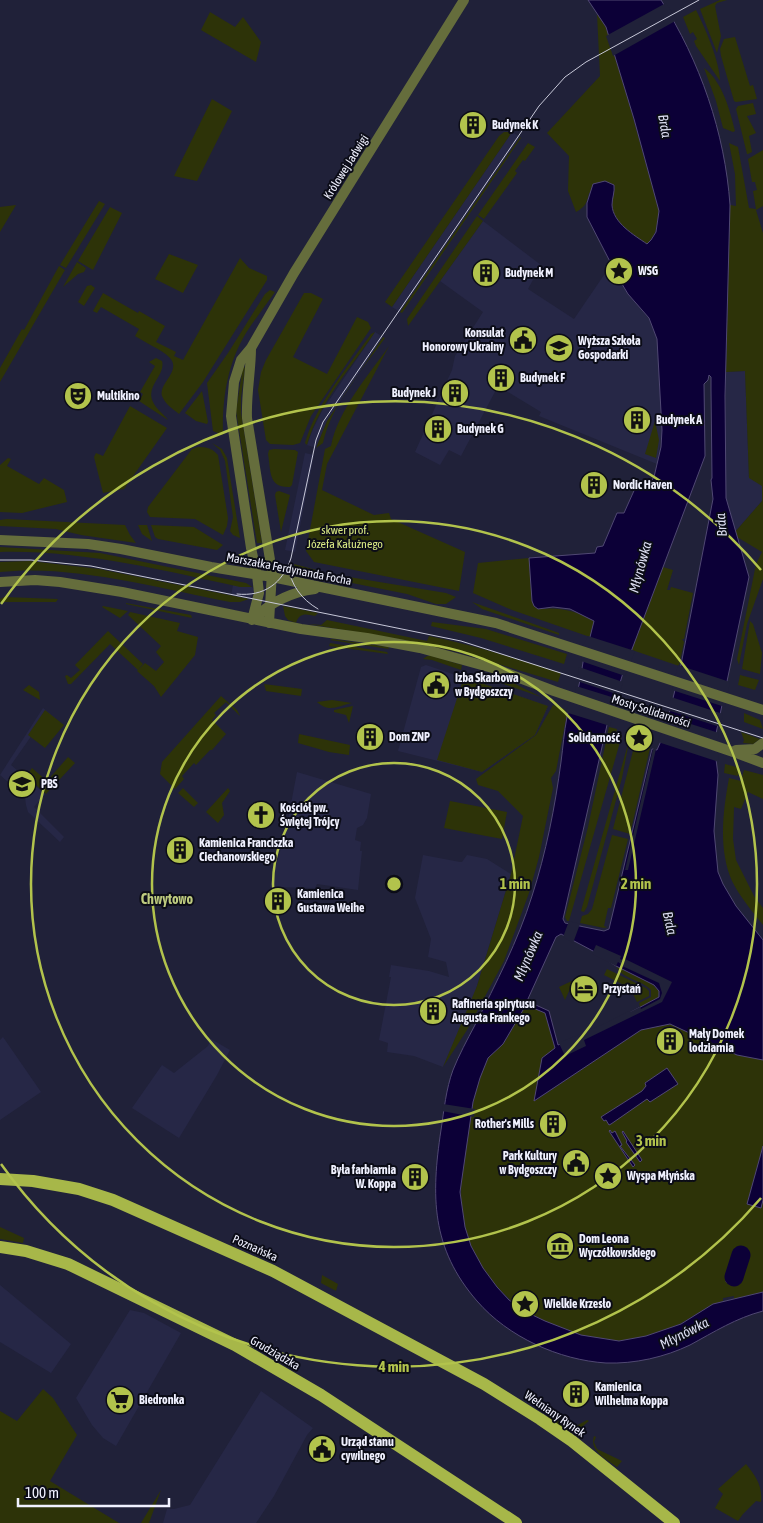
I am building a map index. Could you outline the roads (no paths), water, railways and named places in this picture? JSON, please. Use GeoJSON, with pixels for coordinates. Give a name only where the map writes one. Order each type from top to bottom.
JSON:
{"type":"FeatureCollection","features":[{"type":"Feature","properties":{"kind":"main road","name":"Poznańska"},"geometry":{"type":"LineString","coordinates":[[0,1179],[33,1181],[78,1189],[113,1200],[273,1271],[484,1384]]}},
{"type":"Feature","properties":{"kind":"main road","name":"Grudziądzka"},"geometry":{"type":"LineString","coordinates":[[0,1247],[26,1251],[68,1264],[235,1345],[321,1395],[516,1523]]}},
{"type":"Feature","properties":{"kind":"main road","name":"Wełniany Rynek"},"geometry":{"type":"LineString","coordinates":[[484,1384],[574,1442],[674,1523]]}},
{"type":"Feature","properties":{"kind":"street","name":"Królowej Jadwigi"},"geometry":{"type":"LineString","coordinates":[[252,620],[259,593],[257,575],[250,548],[231,416],[231,400],[237,369],[294,273],[464,0]]}},
{"type":"Feature","properties":{"kind":"street","name":"Królowej Jadwigi"},"geometry":{"type":"LineString","coordinates":[[251,348],[247,418],[272,577],[269,623]]}},
{"type":"Feature","properties":{"kind":"street","name":"Marszałka Ferdynanda Focha"},"geometry":{"type":"LineString","coordinates":[[0,540],[88,544],[272,577],[496,623],[754,707]]}},
{"type":"Feature","properties":{"kind":"street"},"geometry":{"type":"LineString","coordinates":[[0,582],[34,580],[60,582],[122,592],[269,623]]}},
{"type":"Feature","properties":{"kind":"street"},"geometry":{"type":"LineString","coordinates":[[252,620],[271,604],[294,593],[323,588]]}},
{"type":"Feature","properties":{"kind":"street","name":"Mosty Solidarności"},"geometry":{"type":"LineString","coordinates":[[269,623],[367,638],[442,653],[496,669],[621,715],[740,752]]}},
{"type":"Feature","properties":{"kind":"street"},"geometry":{"type":"LineString","coordinates":[[754,707],[763,714]]}},
{"type":"Feature","properties":{"kind":"street"},"geometry":{"type":"LineString","coordinates":[[740,752],[755,749],[763,743]]}},
{"type":"Feature","properties":{"kind":"street"},"geometry":{"type":"LineString","coordinates":[[740,752],[763,763]]}},
{"type":"Feature","properties":{"kind":"water"},"geometry":{"type":"Polygon","coordinates":[[[588,0],[661,0],[675,23],[699,73],[723,151],[730,205],[725,396],[726,498],[749,577],[714,743],[718,775],[714,831],[718,872],[723,884],[736,906],[763,940],[763,1060],[737,1055],[670,1024],[641,1030],[534,1101],[542,1058],[555,1048],[545,1013],[526,1005],[503,1044],[488,1058],[480,1078],[473,1102],[460,1192],[465,1227],[471,1246],[483,1268],[497,1287],[509,1300],[524,1311],[581,1335],[619,1341],[646,1336],[681,1324],[713,1304],[763,1292],[763,1311],[734,1321],[690,1345],[670,1353],[650,1359],[617,1363],[588,1361],[553,1352],[519,1336],[490,1314],[477,1301],[462,1281],[451,1261],[443,1241],[436,1199],[438,1154],[451,1077],[460,1053],[506,962],[532,896],[542,863],[553,813],[568,714],[577,694],[586,644],[594,621],[570,609],[553,607],[538,609],[534,606],[529,558],[595,553],[597,547],[603,546],[617,513],[624,513],[637,484],[652,480],[654,477],[661,447],[662,430],[657,339],[649,318],[628,294],[587,217],[587,203],[593,184],[605,181],[614,185],[612,205],[613,211],[620,223],[647,244],[656,232],[659,211],[606,27],[588,0]],[[709,375],[708,380],[704,384],[705,456],[623,673],[607,725],[563,919],[565,923],[604,931],[609,929],[652,749],[657,750],[664,734],[680,670],[713,499],[711,480],[711,377],[709,375]],[[561,934],[556,937],[527,1001],[549,1011],[558,1045],[607,1025],[659,997],[659,991],[654,985],[616,966],[561,934]]]}},
{"type":"Feature","properties":{"kind":"water"},"geometry":{"type":"Polygon","coordinates":[[[667,1068],[678,1084],[650,1102],[647,1099],[609,1125],[606,1120],[604,1121],[601,1117],[642,1091],[646,1086],[645,1083],[667,1068]]]}},
{"type":"Feature","properties":{"kind":"water"},"geometry":{"type":"Polygon","coordinates":[[[609,1131],[612,1133],[615,1131],[622,1145],[620,1146],[635,1165],[633,1167],[609,1131]]]}},
{"type":"Feature","properties":{"kind":"water"},"geometry":{"type":"Polygon","coordinates":[[[623,1131],[642,1160],[640,1162],[626,1142],[623,1131]]]}},
{"type":"Feature","properties":{"kind":"water"},"geometry":{"type":"Polygon","coordinates":[[[763,1146],[763,1200],[761,1208],[747,1204],[763,1146]]]}},
{"type":"Feature","properties":{"kind":"water"},"geometry":{"type":"Polygon","coordinates":[[[730,1267],[743,1270],[740,1280],[726,1282],[730,1267]]]}},
{"type":"Feature","properties":{"kind":"waterway"},"geometry":{"type":"LineString","coordinates":[[734,1277],[741,1255]]}},
{"type":"Feature","properties":{"kind":"tram line"},"geometry":{"type":"LineString","coordinates":[[237,594],[264,591],[283,575],[291,558],[316,440],[323,422],[539,106],[565,77],[586,62],[699,0]]}},
{"type":"Feature","properties":{"kind":"tram line"},"geometry":{"type":"LineString","coordinates":[[0,560],[31,560],[91,566],[461,641],[763,738]]}},
{"type":"Feature","properties":{"kind":"tram line"},"geometry":{"type":"LineString","coordinates":[[288,566],[289,573],[298,591],[318,609]]}},
{"type":"Feature","properties":{"kind":"place","name":"Budynek K"},"geometry":{"type":"Point","coordinates":[473,125]}},
{"type":"Feature","properties":{"kind":"place","name":"WSG"},"geometry":{"type":"Point","coordinates":[619,271]}},
{"type":"Feature","properties":{"kind":"place","name":"Budynek M"},"geometry":{"type":"Point","coordinates":[486,273]}},
{"type":"Feature","properties":{"kind":"place","name":"Konsulat Honorowy Ukrainy"},"geometry":{"type":"Point","coordinates":[523,340]}},
{"type":"Feature","properties":{"kind":"place","name":"Wyższa Szkoła Gospodarki"},"geometry":{"type":"Point","coordinates":[559,348]}},
{"type":"Feature","properties":{"kind":"place","name":"Budynek F"},"geometry":{"type":"Point","coordinates":[501,378]}},
{"type":"Feature","properties":{"kind":"place","name":"Budynek J"},"geometry":{"type":"Point","coordinates":[455,393]}},
{"type":"Feature","properties":{"kind":"place","name":"Multikino"},"geometry":{"type":"Point","coordinates":[78,396]}},
{"type":"Feature","properties":{"kind":"place","name":"Budynek A"},"geometry":{"type":"Point","coordinates":[637,420]}},
{"type":"Feature","properties":{"kind":"place","name":"Budynek G"},"geometry":{"type":"Point","coordinates":[438,429]}},
{"type":"Feature","properties":{"kind":"place","name":"Nordic Haven"},"geometry":{"type":"Point","coordinates":[594,485]}},
{"type":"Feature","properties":{"kind":"place","name":"Izba Skarbowa w Bydgoszczy"},"geometry":{"type":"Point","coordinates":[436,685]}},
{"type":"Feature","properties":{"kind":"place","name":"Dom ZNP"},"geometry":{"type":"Point","coordinates":[370,737]}},
{"type":"Feature","properties":{"kind":"place","name":"Solidarność"},"geometry":{"type":"Point","coordinates":[639,738]}},
{"type":"Feature","properties":{"kind":"place","name":"PBŚ"},"geometry":{"type":"Point","coordinates":[22,784]}},
{"type":"Feature","properties":{"kind":"place","name":"Kościół pw. Świętej Trójcy"},"geometry":{"type":"Point","coordinates":[261,815]}},
{"type":"Feature","properties":{"kind":"place","name":"Kamienica Franciszka Ciechanowskiego"},"geometry":{"type":"Point","coordinates":[180,850]}},
{"type":"Feature","properties":{"kind":"place","name":"Kamienica Gustawa Weihe"},"geometry":{"type":"Point","coordinates":[278,901]}},
{"type":"Feature","properties":{"kind":"place","name":"Przystań"},"geometry":{"type":"Point","coordinates":[584,989]}},
{"type":"Feature","properties":{"kind":"place","name":"Rafineria spirytusu Augusta Frankego"},"geometry":{"type":"Point","coordinates":[433,1011]}},
{"type":"Feature","properties":{"kind":"place","name":"Mały Domek lodziarnia"},"geometry":{"type":"Point","coordinates":[670,1041]}},
{"type":"Feature","properties":{"kind":"place","name":"Rother's Mills"},"geometry":{"type":"Point","coordinates":[553,1124]}},
{"type":"Feature","properties":{"kind":"place","name":"Park Kultury w Bydgoszczy"},"geometry":{"type":"Point","coordinates":[576,1163]}},
{"type":"Feature","properties":{"kind":"place","name":"Wyspa Młyńska"},"geometry":{"type":"Point","coordinates":[608,1176]}},
{"type":"Feature","properties":{"kind":"place","name":"Była farbiarnia W. Koppa"},"geometry":{"type":"Point","coordinates":[415,1177]}},
{"type":"Feature","properties":{"kind":"place","name":"Dom Leona Wyczółkowskiego"},"geometry":{"type":"Point","coordinates":[560,1246]}},
{"type":"Feature","properties":{"kind":"place","name":"Wielkie Krzesło"},"geometry":{"type":"Point","coordinates":[525,1304]}},
{"type":"Feature","properties":{"kind":"place","name":"Kamienica Wilhelma Koppa"},"geometry":{"type":"Point","coordinates":[576,1394]}},
{"type":"Feature","properties":{"kind":"place","name":"Biedronka"},"geometry":{"type":"Point","coordinates":[120,1400]}},
{"type":"Feature","properties":{"kind":"place","name":"Urząd stanu cywilnego"},"geometry":{"type":"Point","coordinates":[322,1449]}},
{"type":"Feature","properties":{"kind":"district","name":"Chwytowo"},"geometry":{"type":"Point","coordinates":[167,899]}},
{"type":"Feature","properties":{"kind":"water label","name":"Brda"},"geometry":{"type":"Point","coordinates":[665,126]}},
{"type":"Feature","properties":{"kind":"water label","name":"Brda"},"geometry":{"type":"Point","coordinates":[721,525]}},
{"type":"Feature","properties":{"kind":"water label","name":"Młynówka"},"geometry":{"type":"Point","coordinates":[640,567]}},
{"type":"Feature","properties":{"kind":"water label","name":"Brda"},"geometry":{"type":"Point","coordinates":[670,923]}},
{"type":"Feature","properties":{"kind":"water label","name":"Młynówka"},"geometry":{"type":"Point","coordinates":[528,956]}},
{"type":"Feature","properties":{"kind":"water label","name":"Młynówka"},"geometry":{"type":"Point","coordinates":[684,1333]}},
{"type":"Feature","properties":{"kind":"park label","name":"skwer prof. Józefa Kałużnego"},"geometry":{"type":"Point","coordinates":[345,537]}}]}
